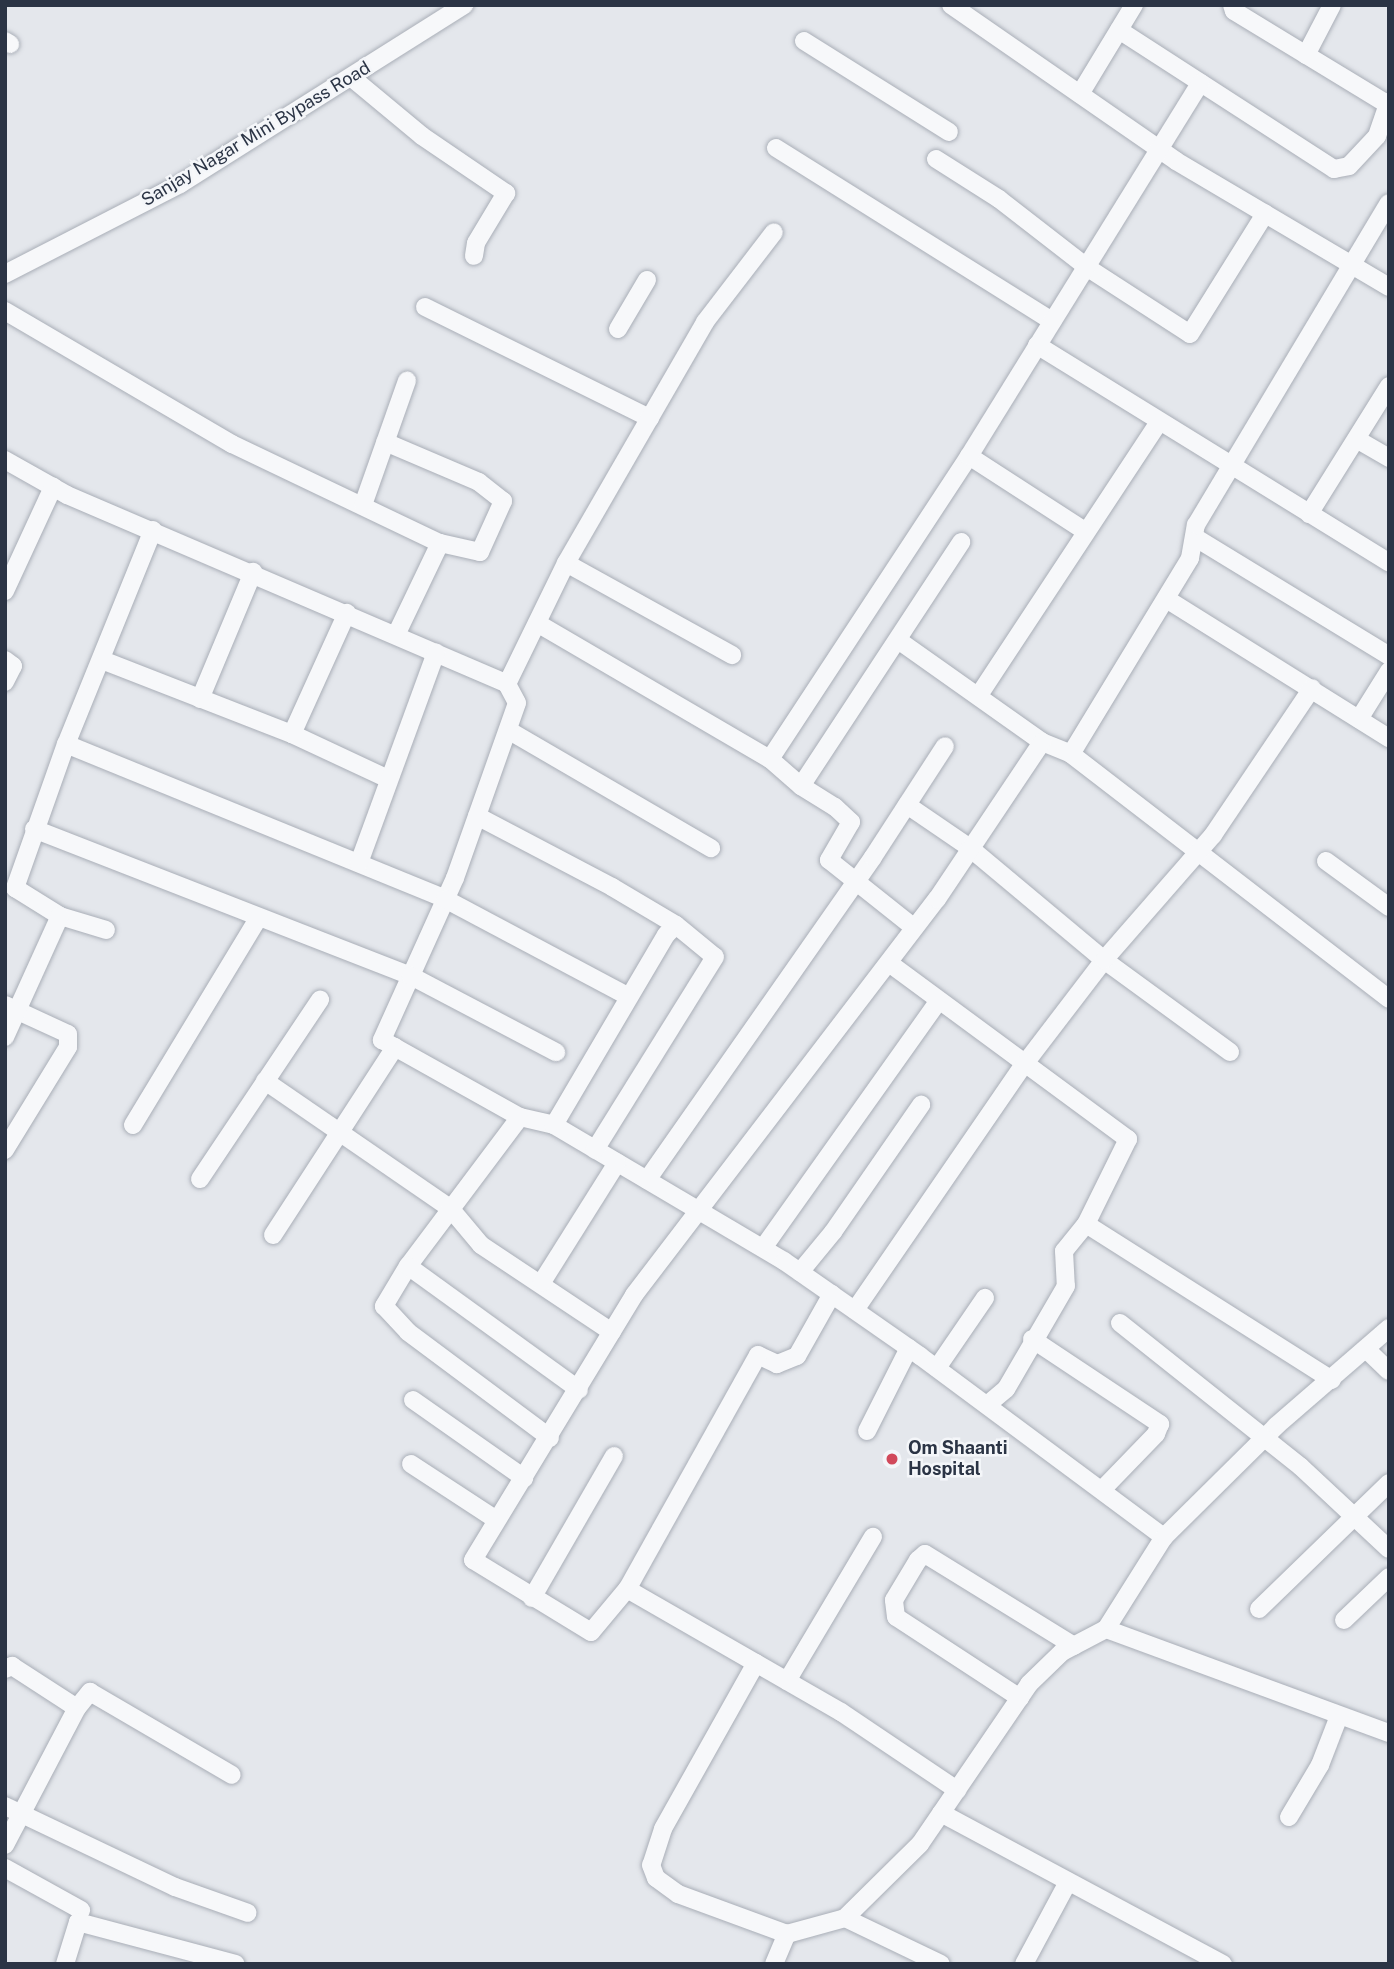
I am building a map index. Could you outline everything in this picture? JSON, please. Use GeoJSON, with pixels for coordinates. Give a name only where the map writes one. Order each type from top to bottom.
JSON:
{"type":"FeatureCollection","features":[{"type":"Feature","properties":{"kind":"street","name":"Sanjay Nagar Mini Bypass Road"},"geometry":{"type":"LineString","coordinates":[[5,274],[180,184],[464,5]]}},
{"type":"Feature","properties":{"kind":"street"},"geometry":{"type":"LineString","coordinates":[[951,5],[1157,149],[1389,287]]}},
{"type":"Feature","properties":{"kind":"street"},"geometry":{"type":"LineString","coordinates":[[1080,94],[1134,5]]}},
{"type":"Feature","properties":{"kind":"street"},"geometry":{"type":"LineString","coordinates":[[1119,30],[1335,169],[1349,166],[1383,142],[1388,103],[1234,12],[1232,5]]}},
{"type":"Feature","properties":{"kind":"street"},"geometry":{"type":"LineString","coordinates":[[1306,55],[1332,5]]}},
{"type":"Feature","properties":{"kind":"street"},"geometry":{"type":"LineString","coordinates":[[804,41],[949,132]]}},
{"type":"Feature","properties":{"kind":"street"},"geometry":{"type":"LineString","coordinates":[[351,77],[422,136],[506,193],[476,243],[474,256]]}},
{"type":"Feature","properties":{"kind":"street"},"geometry":{"type":"LineString","coordinates":[[770,759],[970,456],[1200,83]]}},
{"type":"Feature","properties":{"kind":"street"},"geometry":{"type":"LineString","coordinates":[[776,148],[1052,321]]}},
{"type":"Feature","properties":{"kind":"street"},"geometry":{"type":"LineString","coordinates":[[936,159],[999,199],[1088,268],[1190,334],[1265,214]]}},
{"type":"Feature","properties":{"kind":"street"},"geometry":{"type":"LineString","coordinates":[[1072,754],[1167,600],[1196,538],[1196,525],[1349,264],[1389,203]]}},
{"type":"Feature","properties":{"kind":"street"},"geometry":{"type":"LineString","coordinates":[[507,684],[566,563],[705,322],[774,232]]}},
{"type":"Feature","properties":{"kind":"street"},"geometry":{"type":"LineString","coordinates":[[618,329],[646,280]]}},
{"type":"Feature","properties":{"kind":"street"},"geometry":{"type":"LineString","coordinates":[[425,307],[650,418]]}},
{"type":"Feature","properties":{"kind":"street"},"geometry":{"type":"LineString","coordinates":[[5,311],[232,444],[440,543],[480,552],[503,501],[479,482],[385,442]]}},
{"type":"Feature","properties":{"kind":"street"},"geometry":{"type":"LineString","coordinates":[[1037,345],[1389,562]]}},
{"type":"Feature","properties":{"kind":"street"},"geometry":{"type":"LineString","coordinates":[[363,505],[407,381]]}},
{"type":"Feature","properties":{"kind":"street"},"geometry":{"type":"LineString","coordinates":[[1309,514],[1358,440],[1389,386]]}},
{"type":"Feature","properties":{"kind":"street"},"geometry":{"type":"LineString","coordinates":[[979,695],[1159,422]]}},
{"type":"Feature","properties":{"kind":"street"},"geometry":{"type":"LineString","coordinates":[[1358,440],[1389,458]]}},
{"type":"Feature","properties":{"kind":"street"},"geometry":{"type":"LineString","coordinates":[[970,456],[1085,531]]}},
{"type":"Feature","properties":{"kind":"street"},"geometry":{"type":"LineString","coordinates":[[5,460],[53,487],[507,684],[517,703],[508,730],[445,898],[382,1040],[520,1117],[554,1125],[763,1248],[937,1368],[1164,1537]]}},
{"type":"Feature","properties":{"kind":"street"},"geometry":{"type":"LineString","coordinates":[[5,591],[53,487]]}},
{"type":"Feature","properties":{"kind":"street"},"geometry":{"type":"LineString","coordinates":[[106,930],[60,916],[15,888],[66,744],[153,530]]}},
{"type":"Feature","properties":{"kind":"street"},"geometry":{"type":"LineString","coordinates":[[1196,538],[1389,656]]}},
{"type":"Feature","properties":{"kind":"street"},"geometry":{"type":"LineString","coordinates":[[801,786],[961,542]]}},
{"type":"Feature","properties":{"kind":"street"},"geometry":{"type":"LineString","coordinates":[[396,635],[440,543]]}},
{"type":"Feature","properties":{"kind":"street"},"geometry":{"type":"LineString","coordinates":[[566,563],[732,655]]}},
{"type":"Feature","properties":{"kind":"street"},"geometry":{"type":"LineString","coordinates":[[200,699],[253,572]]}},
{"type":"Feature","properties":{"kind":"street"},"geometry":{"type":"LineString","coordinates":[[1167,600],[1389,738]]}},
{"type":"Feature","properties":{"kind":"street"},"geometry":{"type":"LineString","coordinates":[[292,734],[347,613]]}},
{"type":"Feature","properties":{"kind":"street"},"geometry":{"type":"LineString","coordinates":[[537,623],[770,759],[801,786],[851,822],[829,860],[912,926]]}},
{"type":"Feature","properties":{"kind":"street"},"geometry":{"type":"LineString","coordinates":[[898,640],[1042,742],[1072,754],[1389,999]]}},
{"type":"Feature","properties":{"kind":"street"},"geometry":{"type":"LineString","coordinates":[[359,863],[436,653]]}},
{"type":"Feature","properties":{"kind":"street"},"geometry":{"type":"LineString","coordinates":[[5,660],[13,666],[5,682]]}},
{"type":"Feature","properties":{"kind":"street"},"geometry":{"type":"LineString","coordinates":[[102,660],[292,734],[388,779]]}},
{"type":"Feature","properties":{"kind":"street"},"geometry":{"type":"LineString","coordinates":[[1359,719],[1389,671]]}},
{"type":"Feature","properties":{"kind":"street"},"geometry":{"type":"LineString","coordinates":[[855,1310],[1023,1066],[1104,960],[1197,849],[1213,835],[1312,688]]}},
{"type":"Feature","properties":{"kind":"street"},"geometry":{"type":"LineString","coordinates":[[508,730],[711,848]]}},
{"type":"Feature","properties":{"kind":"street"},"geometry":{"type":"LineString","coordinates":[[832,1294],[797,1356],[777,1364],[758,1355],[627,1589],[598,1626],[586,1633],[473,1560],[495,1518],[550,1438],[634,1295],[889,963],[912,926],[937,899],[1042,742]]}},
{"type":"Feature","properties":{"kind":"street"},"geometry":{"type":"LineString","coordinates":[[66,744],[445,898],[629,997]]}},
{"type":"Feature","properties":{"kind":"street"},"geometry":{"type":"LineString","coordinates":[[647,1180],[945,746]]}},
{"type":"Feature","properties":{"kind":"street"},"geometry":{"type":"LineString","coordinates":[[907,804],[970,848],[1104,960],[1230,1052]]}},
{"type":"Feature","properties":{"kind":"street"},"geometry":{"type":"LineString","coordinates":[[477,816],[676,925],[715,957],[595,1150]]}},
{"type":"Feature","properties":{"kind":"street"},"geometry":{"type":"LineString","coordinates":[[34,829],[411,976],[556,1052]]}},
{"type":"Feature","properties":{"kind":"street"},"geometry":{"type":"LineString","coordinates":[[1326,861],[1389,907]]}},
{"type":"Feature","properties":{"kind":"street"},"geometry":{"type":"LineString","coordinates":[[5,1037],[11,1008],[60,916]]}},
{"type":"Feature","properties":{"kind":"street"},"geometry":{"type":"LineString","coordinates":[[133,1125],[258,917]]}},
{"type":"Feature","properties":{"kind":"street"},"geometry":{"type":"LineString","coordinates":[[554,1125],[629,997],[676,925]]}},
{"type":"Feature","properties":{"kind":"street"},"geometry":{"type":"LineString","coordinates":[[889,963],[937,1003],[1128,1139],[1086,1224],[1064,1251],[1066,1286],[1032,1339],[1006,1389],[987,1405]]}},
{"type":"Feature","properties":{"kind":"street"},"geometry":{"type":"LineString","coordinates":[[200,1179],[320,1000]]}},
{"type":"Feature","properties":{"kind":"street"},"geometry":{"type":"LineString","coordinates":[[763,1248],[937,1003]]}},
{"type":"Feature","properties":{"kind":"street"},"geometry":{"type":"LineString","coordinates":[[5,1150],[68,1047],[68,1034],[11,1008]]}},
{"type":"Feature","properties":{"kind":"street"},"geometry":{"type":"LineString","coordinates":[[273,1235],[395,1047]]}},
{"type":"Feature","properties":{"kind":"street"},"geometry":{"type":"LineString","coordinates":[[265,1081],[341,1130],[450,1208],[481,1245],[542,1282],[612,1332]]}},
{"type":"Feature","properties":{"kind":"street"},"geometry":{"type":"LineString","coordinates":[[800,1272],[833,1233],[921,1105]]}},
{"type":"Feature","properties":{"kind":"street"},"geometry":{"type":"LineString","coordinates":[[520,1117],[386,1297],[384,1311],[550,1438]]}},
{"type":"Feature","properties":{"kind":"street"},"geometry":{"type":"LineString","coordinates":[[542,1282],[617,1163]]}},
{"type":"Feature","properties":{"kind":"street"},"geometry":{"type":"LineString","coordinates":[[1086,1224],[1332,1380]]}},
{"type":"Feature","properties":{"kind":"street"},"geometry":{"type":"LineString","coordinates":[[408,1266],[579,1390]]}},
{"type":"Feature","properties":{"kind":"street"},"geometry":{"type":"LineString","coordinates":[[937,1368],[985,1298]]}},
{"type":"Feature","properties":{"kind":"street"},"geometry":{"type":"LineString","coordinates":[[1120,1323],[1186,1371],[1262,1440],[1301,1467],[1389,1549]]}},
{"type":"Feature","properties":{"kind":"street"},"geometry":{"type":"LineString","coordinates":[[756,1663],[663,1829],[651,1865],[656,1878],[678,1894],[787,1934],[845,1919],[920,1844],[1020,1698],[1054,1660],[1105,1629],[1164,1537],[1262,1440],[1389,1328]]}},
{"type":"Feature","properties":{"kind":"street"},"geometry":{"type":"LineString","coordinates":[[1032,1339],[1160,1424],[1156,1434],[1102,1490]]}},
{"type":"Feature","properties":{"kind":"street"},"geometry":{"type":"LineString","coordinates":[[867,1431],[909,1348]]}},
{"type":"Feature","properties":{"kind":"street"},"geometry":{"type":"LineString","coordinates":[[1367,1350],[1389,1371]]}},
{"type":"Feature","properties":{"kind":"street"},"geometry":{"type":"LineString","coordinates":[[413,1401],[524,1478]]}},
{"type":"Feature","properties":{"kind":"street"},"geometry":{"type":"LineString","coordinates":[[532,1598],[614,1457]]}},
{"type":"Feature","properties":{"kind":"street"},"geometry":{"type":"LineString","coordinates":[[411,1464],[495,1518]]}},
{"type":"Feature","properties":{"kind":"street"},"geometry":{"type":"LineString","coordinates":[[1259,1609],[1357,1518],[1389,1483]]}},
{"type":"Feature","properties":{"kind":"street"},"geometry":{"type":"LineString","coordinates":[[787,1681],[873,1537]]}},
{"type":"Feature","properties":{"kind":"street"},"geometry":{"type":"LineString","coordinates":[[1020,1698],[896,1617],[894,1600],[925,1553],[1074,1646]]}},
{"type":"Feature","properties":{"kind":"street"},"geometry":{"type":"LineString","coordinates":[[1345,1620],[1389,1577]]}},
{"type":"Feature","properties":{"kind":"street"},"geometry":{"type":"LineString","coordinates":[[627,1589],[787,1681],[957,1790]]}},
{"type":"Feature","properties":{"kind":"street"},"geometry":{"type":"LineString","coordinates":[[1105,1629],[1389,1733]]}},
{"type":"Feature","properties":{"kind":"street"},"geometry":{"type":"LineString","coordinates":[[5,1669],[12,1666],[76,1708]]}},
{"type":"Feature","properties":{"kind":"street"},"geometry":{"type":"LineString","coordinates":[[5,1845],[13,1810],[76,1708],[90,1692],[232,1775]]}},
{"type":"Feature","properties":{"kind":"street"},"geometry":{"type":"LineString","coordinates":[[1289,1817],[1320,1765],[1339,1716]]}},
{"type":"Feature","properties":{"kind":"street"},"geometry":{"type":"LineString","coordinates":[[13,1810],[175,1887],[248,1913]]}},
{"type":"Feature","properties":{"kind":"street"},"geometry":{"type":"LineString","coordinates":[[942,1813],[1223,1964]]}},
{"type":"Feature","properties":{"kind":"street"},"geometry":{"type":"LineString","coordinates":[[5,1867],[81,1909]]}},
{"type":"Feature","properties":{"kind":"street"},"geometry":{"type":"LineString","coordinates":[[1024,1964],[1068,1882]]}},
{"type":"Feature","properties":{"kind":"street"},"geometry":{"type":"LineString","coordinates":[[845,1919],[941,1964]]}},
{"type":"Feature","properties":{"kind":"street"},"geometry":{"type":"LineString","coordinates":[[65,1964],[78,1922],[236,1964]]}},
{"type":"Feature","properties":{"kind":"street"},"geometry":{"type":"LineString","coordinates":[[774,1964],[787,1934]]}},
{"type":"Feature","properties":{"kind":"place","name":"Om Shaanti Hospital"},"geometry":{"type":"Point","coordinates":[892,1459]}}]}
